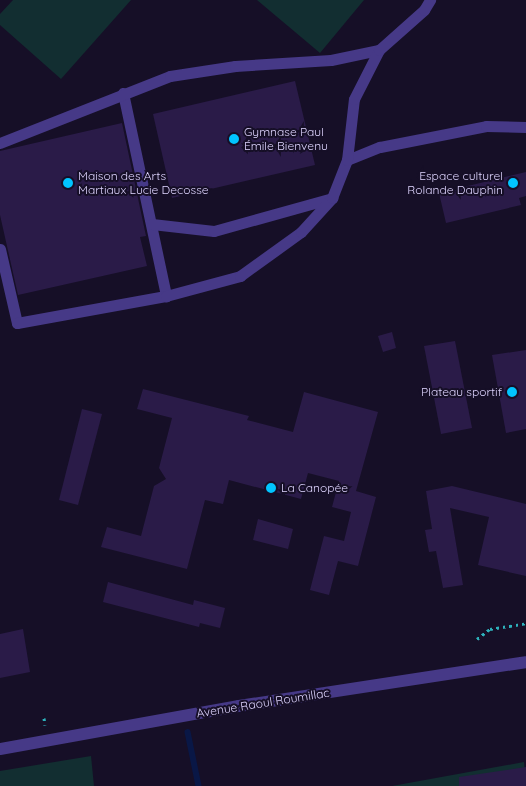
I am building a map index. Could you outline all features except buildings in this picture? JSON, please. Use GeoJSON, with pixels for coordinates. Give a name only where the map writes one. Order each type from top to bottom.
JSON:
{"type":"FeatureCollection","features":[{"type":"Feature","properties":{"kind":"street","name":"Avenue Raoul Roumillac"},"geometry":{"type":"LineString","coordinates":[[0,749],[239,706],[526,662]]}},
{"type":"Feature","properties":{"kind":"lane"},"geometry":{"type":"LineString","coordinates":[[0,249],[17,323],[166,296],[240,276],[301,232],[332,198],[346,160],[354,99],[380,50],[424,10],[430,0]]}},
{"type":"Feature","properties":{"kind":"lane"},"geometry":{"type":"LineString","coordinates":[[0,143],[170,76],[235,66],[331,60],[380,50]]}},
{"type":"Feature","properties":{"kind":"lane"},"geometry":{"type":"LineString","coordinates":[[123,93],[166,296]]}},
{"type":"Feature","properties":{"kind":"lane"},"geometry":{"type":"LineString","coordinates":[[346,160],[380,147],[486,126],[526,127]]}},
{"type":"Feature","properties":{"kind":"lane"},"geometry":{"type":"LineString","coordinates":[[152,224],[214,231],[332,198]]}},
{"type":"Feature","properties":{"kind":"path"},"geometry":{"type":"LineString","coordinates":[[478,639],[490,629],[526,623]]}},
{"type":"Feature","properties":{"kind":"green space"},"geometry":{"type":"Polygon","coordinates":[[[13,0],[131,0],[61,79],[0,25],[0,14],[13,0]]]}},
{"type":"Feature","properties":{"kind":"green space"},"geometry":{"type":"Polygon","coordinates":[[[257,0],[364,0],[320,53],[257,0]]]}},
{"type":"Feature","properties":{"kind":"green space"},"geometry":{"type":"Polygon","coordinates":[[[91,756],[94,786],[0,786],[0,771],[91,756]]]}},
{"type":"Feature","properties":{"kind":"green space"},"geometry":{"type":"Polygon","coordinates":[[[524,762],[526,786],[392,786],[524,762]]]}},
{"type":"Feature","properties":{"kind":"waterway"},"geometry":{"type":"LineString","coordinates":[[188,732],[199,786]]}},
{"type":"Feature","properties":{"kind":"place","name":"Gymnase Paul Émile Bienvenu"},"geometry":{"type":"Point","coordinates":[234,139]}},
{"type":"Feature","properties":{"kind":"place","name":"Maison des Arts Martiaux Lucie Decosse"},"geometry":{"type":"Point","coordinates":[68,183]}},
{"type":"Feature","properties":{"kind":"place","name":"Espace culturel Rolande Dauphin"},"geometry":{"type":"Point","coordinates":[513,183]}},
{"type":"Feature","properties":{"kind":"place","name":"Plateau sportif"},"geometry":{"type":"Point","coordinates":[512,392]}},
{"type":"Feature","properties":{"kind":"place","name":"La Canopée"},"geometry":{"type":"Point","coordinates":[271,488]}}]}
